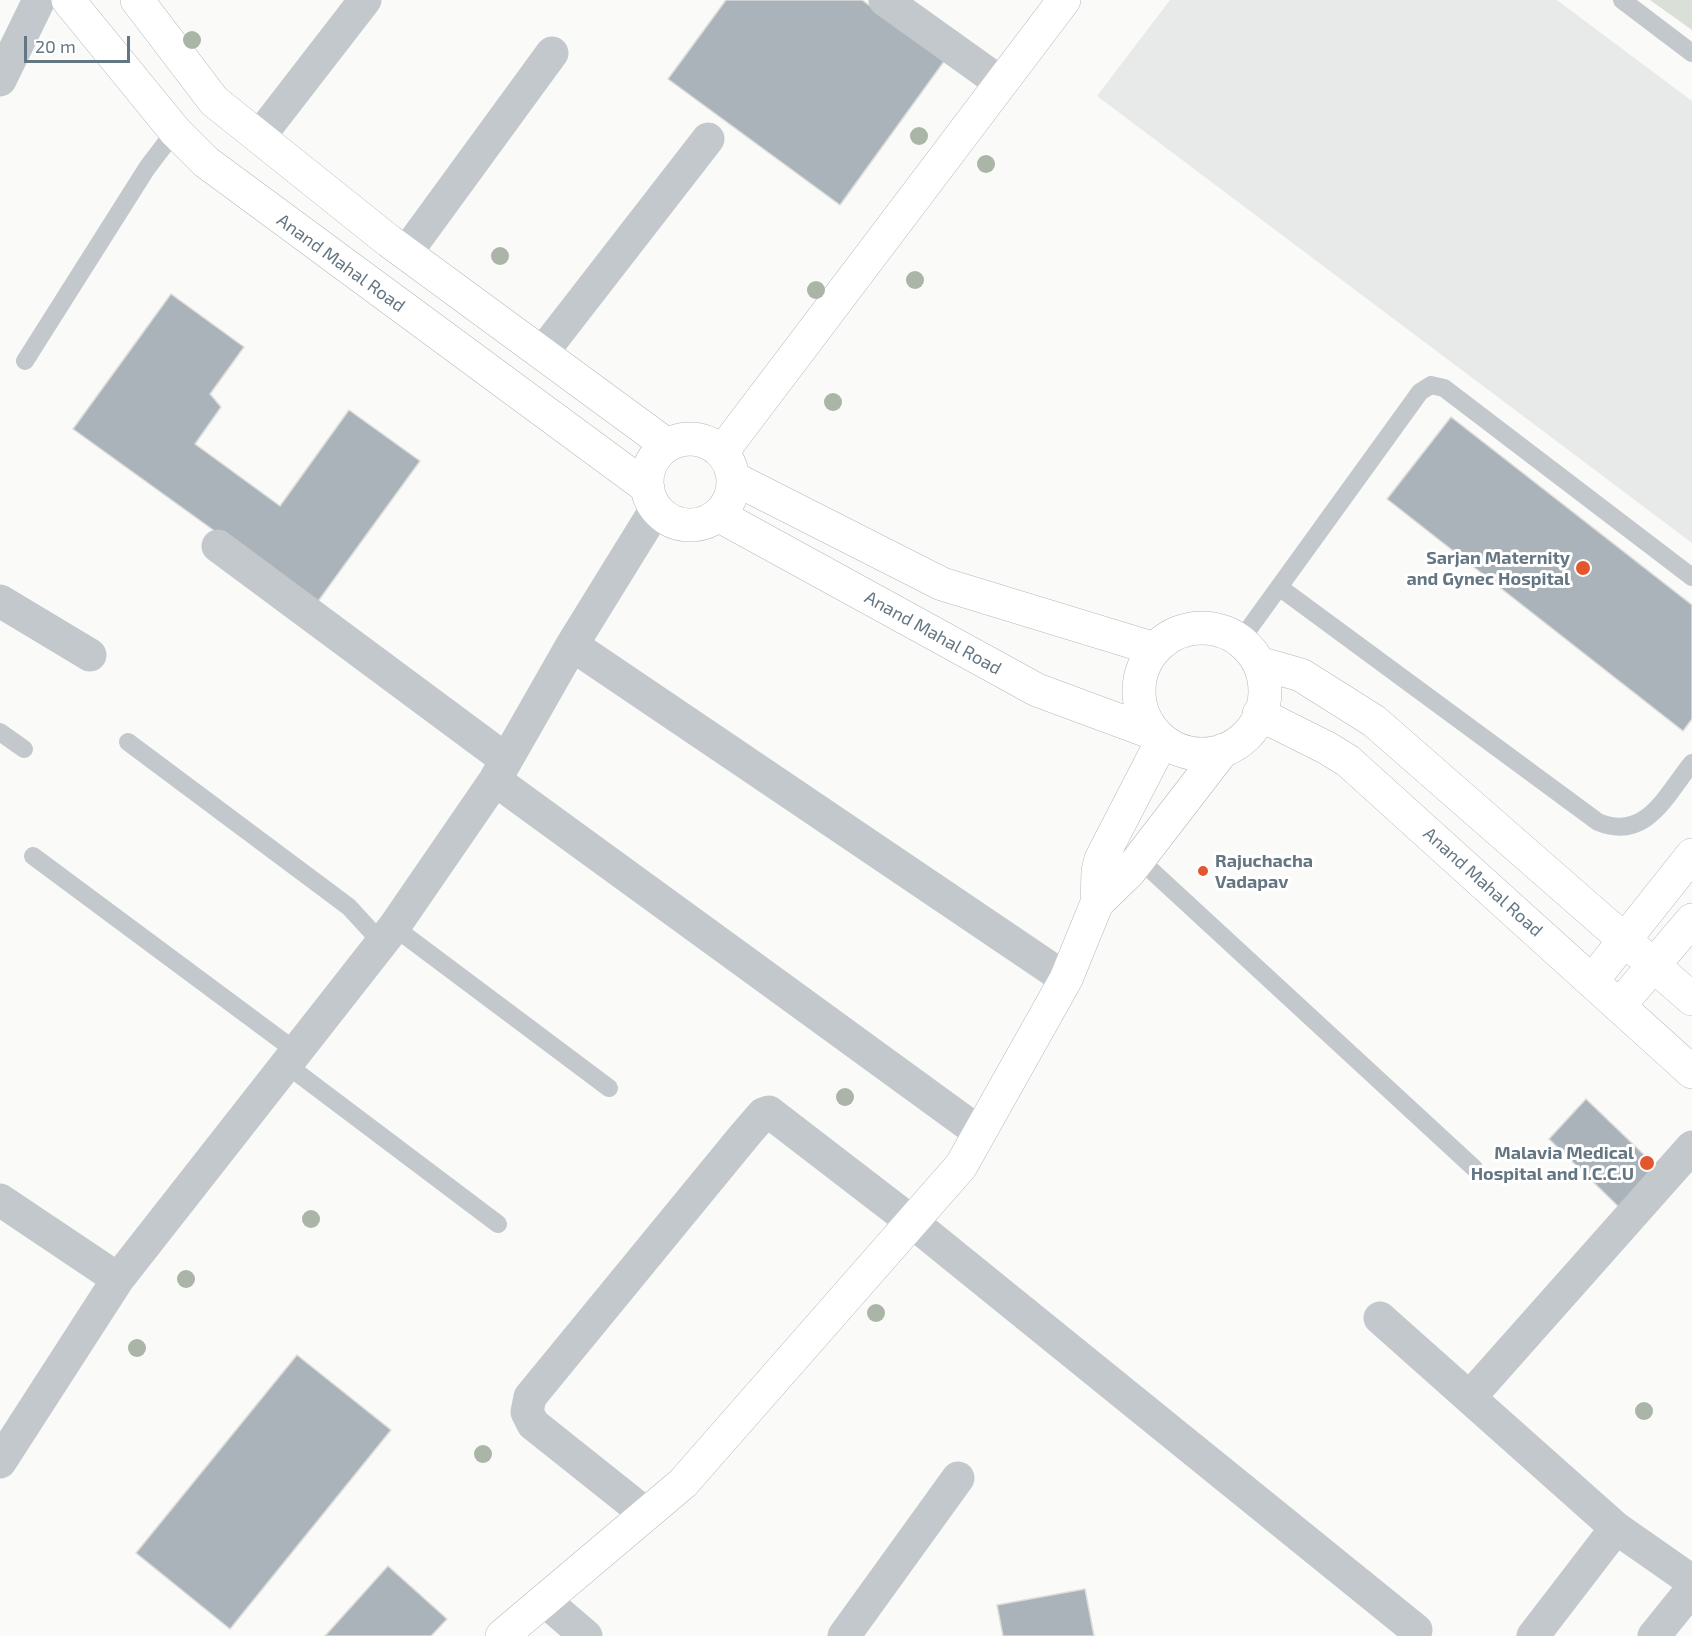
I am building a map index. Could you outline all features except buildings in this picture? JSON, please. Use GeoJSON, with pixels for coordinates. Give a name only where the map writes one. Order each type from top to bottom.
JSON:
{"type":"FeatureCollection","features":[{"type":"Feature","properties":{"kind":"main road","name":"Anand Mahal Road"},"geometry":{"type":"LineString","coordinates":[[68,0],[175,131],[206,162],[652,499]]}},
{"type":"Feature","properties":{"kind":"main road"},"geometry":{"type":"LineString","coordinates":[[1064,0],[1001,83],[727,465],[727,504],[718,515],[706,522],[679,524],[652,499],[649,468],[656,455],[667,445],[681,439],[696,439],[711,443],[727,465],[942,584],[1155,649]]}},
{"type":"Feature","properties":{"kind":"main road"},"geometry":{"type":"LineString","coordinates":[[140,2],[214,101],[406,253],[667,445]]}},
{"type":"Feature","properties":{"kind":"main road","name":"Anand Mahal Road"},"geometry":{"type":"LineString","coordinates":[[718,515],[1037,690],[1159,738]]}},
{"type":"Feature","properties":{"kind":"main road"},"geometry":{"type":"LineString","coordinates":[[1249,652],[1265,684],[1255,725],[1241,740],[1223,750],[1202,754],[1181,751],[1159,738],[1148,725],[1140,706],[1139,686],[1144,666],[1155,649],[1171,636],[1190,629],[1211,629],[1230,634],[1249,652],[1301,675],[1374,721],[1692,999]]}},
{"type":"Feature","properties":{"kind":"main road","name":"Anand Mahal Road"},"geometry":{"type":"LineString","coordinates":[[1259,714],[1328,748],[1348,761],[1692,1072]]}},
{"type":"Feature","properties":{"kind":"main road"},"geometry":{"type":"LineString","coordinates":[[501,1636],[683,1483],[961,1166],[1066,979],[1097,903],[1098,871],[1101,859],[1159,738]]}},
{"type":"Feature","properties":{"kind":"main road"},"geometry":{"type":"LineString","coordinates":[[1097,903],[1139,859],[1223,750]]}},
{"type":"Feature","properties":{"kind":"main road"},"geometry":{"type":"LineString","coordinates":[[1592,981],[1692,855]]}},
{"type":"Feature","properties":{"kind":"main road"},"geometry":{"type":"LineString","coordinates":[[1619,1006],[1656,966],[1692,920]]}},
{"type":"Feature","properties":{"kind":"street"},"geometry":{"type":"LineString","coordinates":[[0,80],[39,0]]}},
{"type":"Feature","properties":{"kind":"street"},"geometry":{"type":"LineString","coordinates":[[259,137],[365,0]]}},
{"type":"Feature","properties":{"kind":"street"},"geometry":{"type":"LineString","coordinates":[[885,0],[1001,83]]}},
{"type":"Feature","properties":{"kind":"street"},"geometry":{"type":"LineString","coordinates":[[406,253],[552,53]]}},
{"type":"Feature","properties":{"kind":"street"},"geometry":{"type":"LineString","coordinates":[[542,353],[708,139]]}},
{"type":"Feature","properties":{"kind":"street"},"geometry":{"type":"LineString","coordinates":[[0,1462],[118,1279],[388,935],[500,770],[652,499]]}},
{"type":"Feature","properties":{"kind":"street"},"geometry":{"type":"LineString","coordinates":[[218,546],[500,770],[980,1133]]}},
{"type":"Feature","properties":{"kind":"street"},"geometry":{"type":"LineString","coordinates":[[0,601],[90,655]]}},
{"type":"Feature","properties":{"kind":"street"},"geometry":{"type":"LineString","coordinates":[[572,645],[1066,979]]}},
{"type":"Feature","properties":{"kind":"street"},"geometry":{"type":"LineString","coordinates":[[646,1514],[533,1424],[527,1412],[530,1397],[762,1114],[771,1114],[912,1222],[1416,1630]]}},
{"type":"Feature","properties":{"kind":"street"},"geometry":{"type":"LineString","coordinates":[[1470,1397],[1692,1147]]}},
{"type":"Feature","properties":{"kind":"street"},"geometry":{"type":"LineString","coordinates":[[5,1214],[118,1279]]}},
{"type":"Feature","properties":{"kind":"street"},"geometry":{"type":"LineString","coordinates":[[1380,1318],[1616,1528],[1692,1581]]}},
{"type":"Feature","properties":{"kind":"street"},"geometry":{"type":"LineString","coordinates":[[844,1636],[958,1478]]}},
{"type":"Feature","properties":{"kind":"street"},"geometry":{"type":"LineString","coordinates":[[1533,1636],[1616,1528]]}},
{"type":"Feature","properties":{"kind":"street"},"geometry":{"type":"LineString","coordinates":[[1654,1636],[1692,1589]]}},
{"type":"Feature","properties":{"kind":"street"},"geometry":{"type":"LineString","coordinates":[[544,1600],[586,1636]]}},
{"type":"Feature","properties":{"kind":"lane"},"geometry":{"type":"LineString","coordinates":[[1622,0],[1692,53]]}},
{"type":"Feature","properties":{"kind":"lane"},"geometry":{"type":"LineString","coordinates":[[25,361],[147,168],[175,131]]}},
{"type":"Feature","properties":{"kind":"lane"},"geometry":{"type":"LineString","coordinates":[[1249,652],[1279,587],[1420,392],[1431,385],[1444,388],[1692,577]]}},
{"type":"Feature","properties":{"kind":"lane"},"geometry":{"type":"LineString","coordinates":[[1279,587],[1598,822],[1612,828],[1631,827],[1648,817],[1692,763]]}},
{"type":"Feature","properties":{"kind":"lane"},"geometry":{"type":"LineString","coordinates":[[0,732],[24,749]]}},
{"type":"Feature","properties":{"kind":"lane"},"geometry":{"type":"LineString","coordinates":[[128,742],[349,907],[609,1088]]}},
{"type":"Feature","properties":{"kind":"lane"},"geometry":{"type":"LineString","coordinates":[[33,856],[292,1058],[498,1224]]}},
{"type":"Feature","properties":{"kind":"lane"},"geometry":{"type":"LineString","coordinates":[[1139,859],[1474,1168]]}},
{"type":"Feature","properties":{"kind":"shaded area"},"geometry":{"type":"Polygon","coordinates":[[[1170,0],[1557,0],[1692,101],[1692,543],[1097,96],[1170,0]]]}},
{"type":"Feature","properties":{"kind":"shaded area"},"geometry":{"type":"Polygon","coordinates":[[[1650,0],[1692,0],[1692,30],[1650,0]]]}},
{"type":"Feature","properties":{"kind":"place","name":"Sarjan Maternity and Gynec Hospital"},"geometry":{"type":"Point","coordinates":[1583,568]}},
{"type":"Feature","properties":{"kind":"place","name":"Rajuchacha Vadapav"},"geometry":{"type":"Point","coordinates":[1203,871]}},
{"type":"Feature","properties":{"kind":"place","name":"Malavia Medical Hospital and I.C.C.U"},"geometry":{"type":"Point","coordinates":[1647,1163]}}]}
